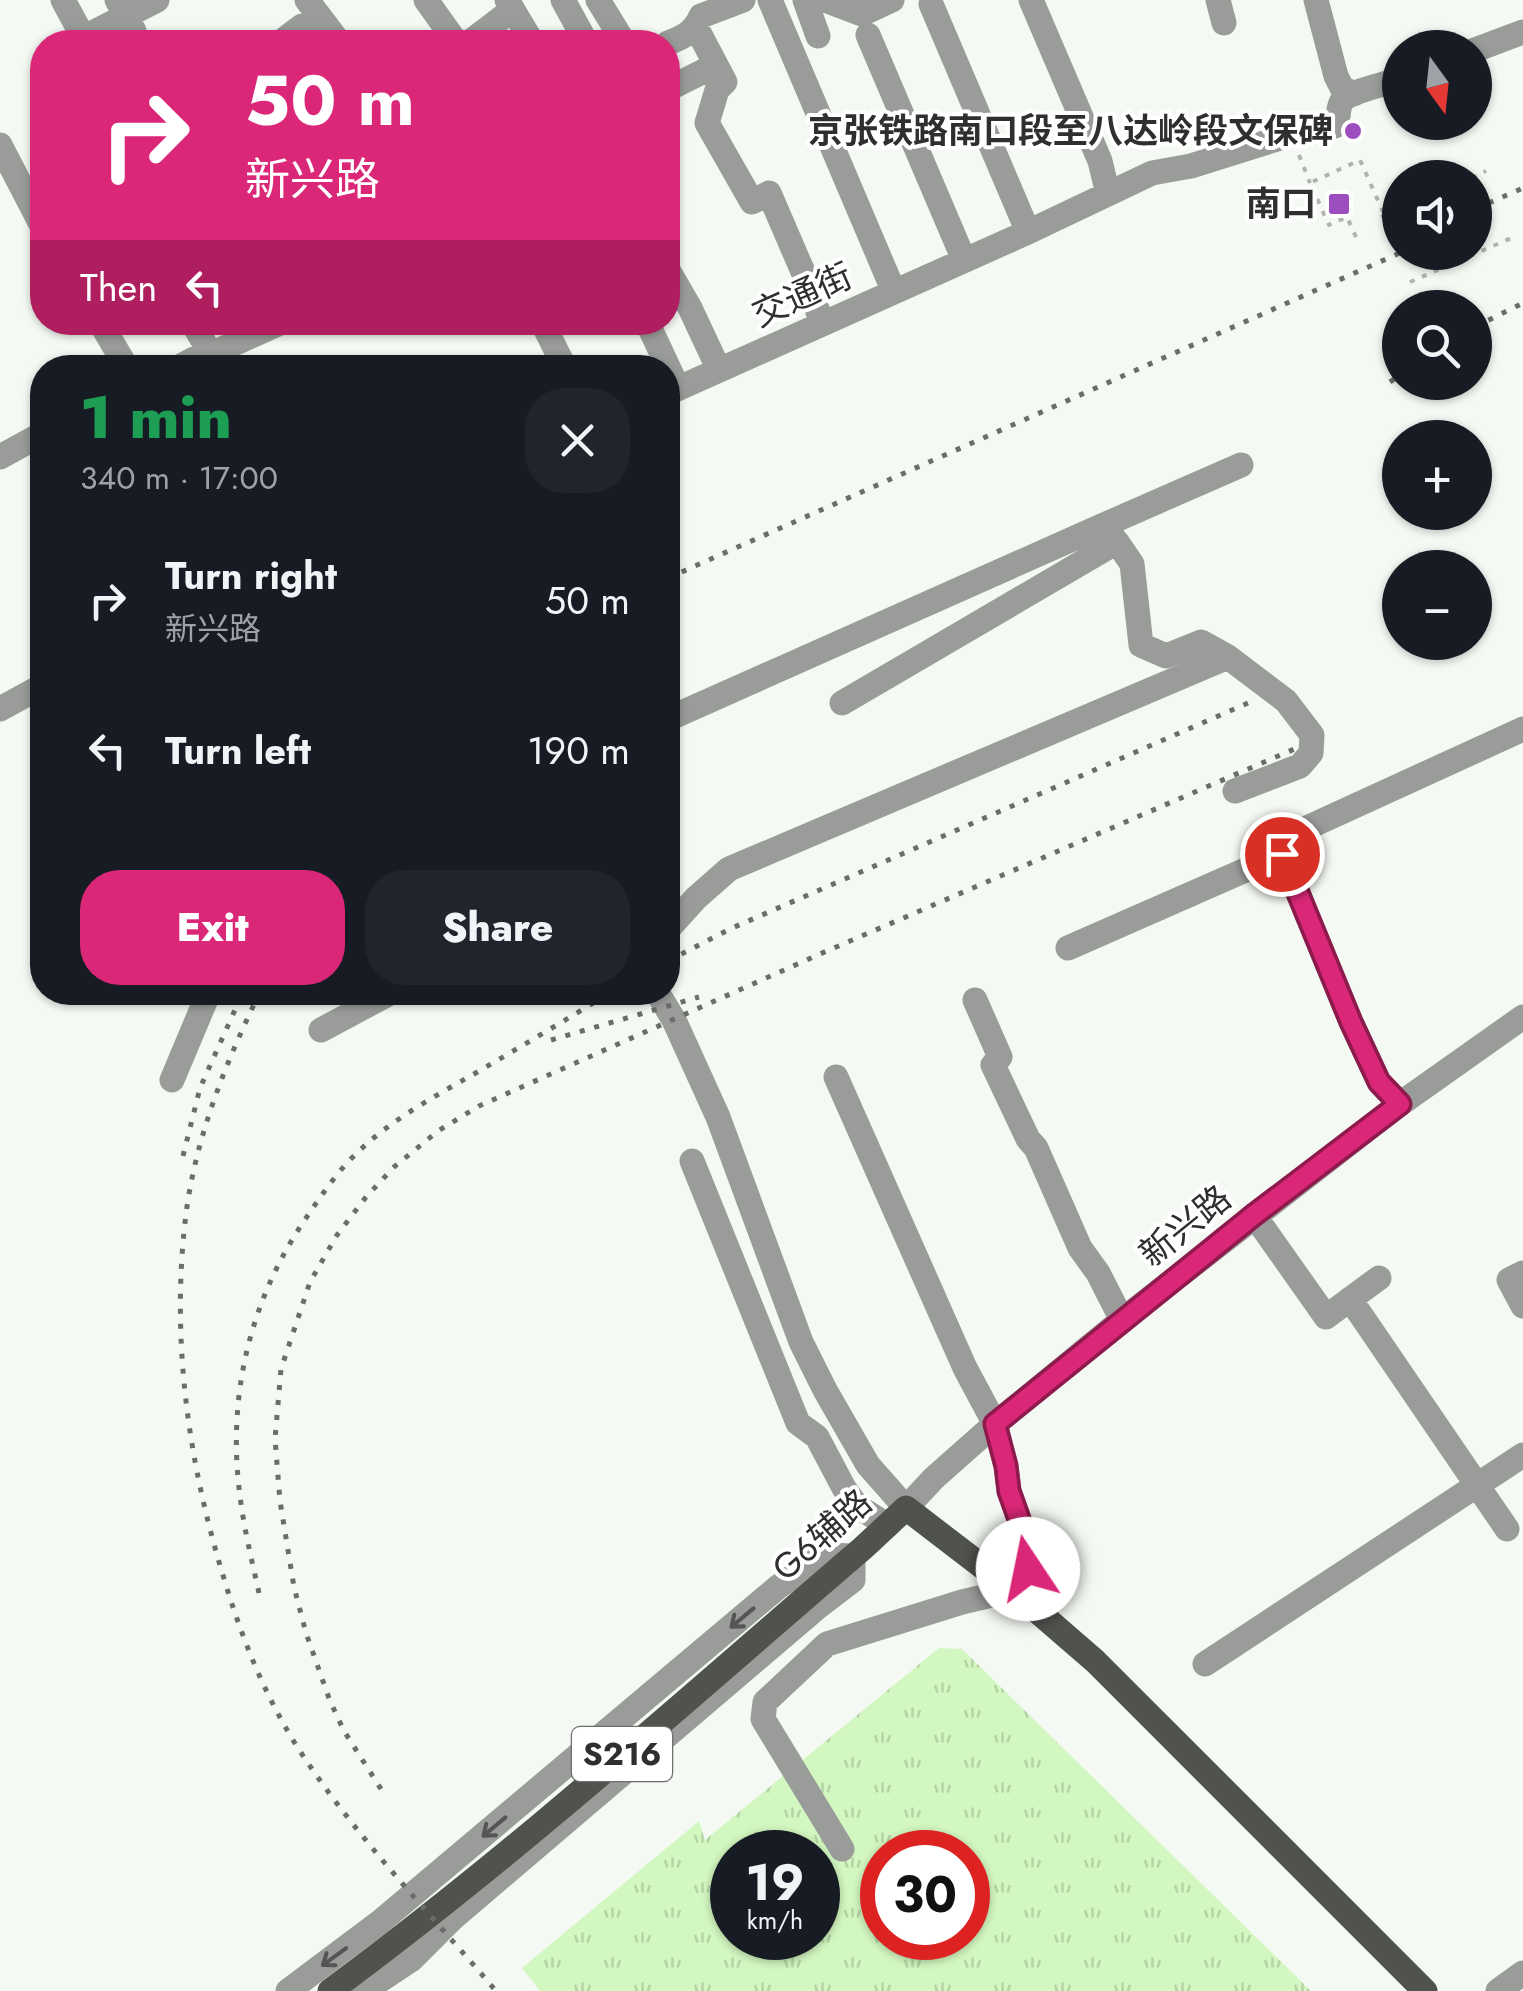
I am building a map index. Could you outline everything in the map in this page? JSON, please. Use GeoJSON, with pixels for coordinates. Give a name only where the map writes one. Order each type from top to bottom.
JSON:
{"type":"FeatureCollection","features":[{"type":"Feature","properties":{"kind":"main road","name":"G6辅路"},"geometry":{"type":"LineString","coordinates":[[330,1991],[397,1942],[534,1829],[896,1516],[1013,1590],[1095,1661],[1426,1991]]}},
{"type":"Feature","properties":{"kind":"street"},"geometry":{"type":"LineString","coordinates":[[63,0],[75,30]]}},
{"type":"Feature","properties":{"kind":"street"},"geometry":{"type":"LineString","coordinates":[[92,30],[121,8],[156,0]]}},
{"type":"Feature","properties":{"kind":"street"},"geometry":{"type":"LineString","coordinates":[[562,0],[579,30]]}},
{"type":"Feature","properties":{"kind":"street"},"geometry":{"type":"LineString","coordinates":[[598,0],[616,30]]}},
{"type":"Feature","properties":{"kind":"street"},"geometry":{"type":"LineString","coordinates":[[680,39],[696,27],[702,16],[743,0]]}},
{"type":"Feature","properties":{"kind":"street"},"geometry":{"type":"LineString","coordinates":[[770,0],[894,292]]}},
{"type":"Feature","properties":{"kind":"street"},"geometry":{"type":"LineString","coordinates":[[806,0],[818,36]]}},
{"type":"Feature","properties":{"kind":"street"},"geometry":{"type":"LineString","coordinates":[[825,0],[862,14],[892,0]]}},
{"type":"Feature","properties":{"kind":"street"},"geometry":{"type":"LineString","coordinates":[[1031,0],[1100,161],[1108,194]]}},
{"type":"Feature","properties":{"kind":"street"},"geometry":{"type":"LineString","coordinates":[[1316,0],[1342,88],[1354,94],[1382,85]]}},
{"type":"Feature","properties":{"kind":"street"},"geometry":{"type":"LineString","coordinates":[[931,4],[1028,232]]}},
{"type":"Feature","properties":{"kind":"street"},"geometry":{"type":"LineString","coordinates":[[482,30],[510,5],[525,30]]}},
{"type":"Feature","properties":{"kind":"street"},"geometry":{"type":"LineString","coordinates":[[425,6],[454,30]]}},
{"type":"Feature","properties":{"kind":"street"},"geometry":{"type":"LineString","coordinates":[[121,8],[133,30]]}},
{"type":"Feature","properties":{"kind":"street"},"geometry":{"type":"LineString","coordinates":[[304,13],[324,30]]}},
{"type":"Feature","properties":{"kind":"street"},"geometry":{"type":"LineString","coordinates":[[696,27],[725,82],[717,90],[707,123],[752,202],[769,193],[822,324]]}},
{"type":"Feature","properties":{"kind":"street"},"geometry":{"type":"LineString","coordinates":[[1492,44],[1523,32]]}},
{"type":"Feature","properties":{"kind":"street"},"geometry":{"type":"LineString","coordinates":[[868,35],[964,260]]}},
{"type":"Feature","properties":{"kind":"street"},"geometry":{"type":"LineString","coordinates":[[680,83],[716,65]]}},
{"type":"Feature","properties":{"kind":"street","name":"交通街"},"geometry":{"type":"LineString","coordinates":[[680,388],[1152,173],[1335,126],[1343,100],[1354,94]]}},
{"type":"Feature","properties":{"kind":"street"},"geometry":{"type":"LineString","coordinates":[[0,145],[30,180]]}},
{"type":"Feature","properties":{"kind":"street"},"geometry":{"type":"LineString","coordinates":[[680,291],[719,370]]}},
{"type":"Feature","properties":{"kind":"street"},"geometry":{"type":"LineString","coordinates":[[200,335],[209,351]]}},
{"type":"Feature","properties":{"kind":"street"},"geometry":{"type":"LineString","coordinates":[[201,355],[218,352],[254,335]]}},
{"type":"Feature","properties":{"kind":"street"},"geometry":{"type":"LineString","coordinates":[[0,456],[30,440]]}},
{"type":"Feature","properties":{"kind":"street"},"geometry":{"type":"LineString","coordinates":[[842,703],[1111,534],[1241,465]]}},
{"type":"Feature","properties":{"kind":"street"},"geometry":{"type":"LineString","coordinates":[[1111,534],[1132,564],[1141,645],[1166,656],[1201,642],[1228,657],[1286,702],[1312,734],[1310,752],[1300,766],[1235,791]]}},
{"type":"Feature","properties":{"kind":"street"},"geometry":{"type":"LineString","coordinates":[[680,714],[1111,534]]}},
{"type":"Feature","properties":{"kind":"street"},"geometry":{"type":"LineString","coordinates":[[680,916],[730,869],[1228,657]]}},
{"type":"Feature","properties":{"kind":"street"},"geometry":{"type":"LineString","coordinates":[[0,708],[30,692]]}},
{"type":"Feature","properties":{"kind":"street"},"geometry":{"type":"LineString","coordinates":[[1400,1104],[1379,1082],[1282,854],[1288,837],[1523,729]]}},
{"type":"Feature","properties":{"kind":"street"},"geometry":{"type":"LineString","coordinates":[[1068,948],[1282,854]]}},
{"type":"Feature","properties":{"kind":"street"},"geometry":{"type":"LineString","coordinates":[[974,1000],[1000,1057],[993,1065],[1036,1148],[1080,1248],[1098,1272],[1122,1320]]}},
{"type":"Feature","properties":{"kind":"street"},"geometry":{"type":"LineString","coordinates":[[172,1080],[204,1005]]}},
{"type":"Feature","properties":{"kind":"street"},"geometry":{"type":"LineString","coordinates":[[321,1030],[368,1005]]}},
{"type":"Feature","properties":{"kind":"street"},"geometry":{"type":"LineString","coordinates":[[665,1005],[718,1117],[801,1342],[896,1516]]}},
{"type":"Feature","properties":{"kind":"street","name":"新兴路"},"geometry":{"type":"LineString","coordinates":[[896,1516],[995,1424],[1122,1320],[1400,1104],[1523,1017]]}},
{"type":"Feature","properties":{"kind":"street"},"geometry":{"type":"LineString","coordinates":[[836,1078],[965,1368],[995,1424],[1009,1491],[1025,1536],[1028,1569],[1013,1590],[827,1644],[765,1702],[764,1720],[842,1848]]}},
{"type":"Feature","properties":{"kind":"street"},"geometry":{"type":"LineString","coordinates":[[692,1160],[798,1423],[817,1436],[857,1506],[896,1516]]}},
{"type":"Feature","properties":{"kind":"street"},"geometry":{"type":"LineString","coordinates":[[1254,1215],[1326,1317],[1379,1278]]}},
{"type":"Feature","properties":{"kind":"street"},"geometry":{"type":"LineString","coordinates":[[1523,1273],[1509,1280],[1523,1306]]}},
{"type":"Feature","properties":{"kind":"street"},"geometry":{"type":"LineString","coordinates":[[1350,1299],[1506,1529]]}},
{"type":"Feature","properties":{"kind":"street"},"geometry":{"type":"LineString","coordinates":[[1206,1664],[1523,1454]]}},
{"type":"Feature","properties":{"kind":"street"},"geometry":{"type":"LineString","coordinates":[[288,1991],[380,1922],[778,1587],[824,1555],[853,1556],[853,1580],[452,1918],[412,1960],[364,1991]]}},
{"type":"Feature","properties":{"kind":"street"},"geometry":{"type":"LineString","coordinates":[[819,1606],[819,1627],[827,1644]]}},
{"type":"Feature","properties":{"kind":"street"},"geometry":{"type":"LineString","coordinates":[[1498,1991],[1523,1974]]}},
{"type":"Feature","properties":{"kind":"path"},"geometry":{"type":"LineString","coordinates":[[1290,135],[1329,226],[1348,217],[1356,237]]}},
{"type":"Feature","properties":{"kind":"path"},"geometry":{"type":"LineString","coordinates":[[1310,183],[1360,160],[1382,210]]}},
{"type":"Feature","properties":{"kind":"path"},"geometry":{"type":"LineString","coordinates":[[1492,246],[1516,236]]}},
{"type":"Feature","properties":{"kind":"path"},"geometry":{"type":"LineString","coordinates":[[1410,282],[1437,270]]}},
{"type":"Feature","properties":{"kind":"green space"},"geometry":{"type":"Polygon","coordinates":[[[939,1648],[962,1649],[1311,1991],[540,1991],[522,1968],[699,1821],[705,1840],[710,1836],[710,1960],[840,1960],[840,1830],[717,1830],[939,1648]]]}},
{"type":"Feature","properties":{"kind":"railway"},"geometry":{"type":"LineString","coordinates":[[1492,202],[1523,188]]}},
{"type":"Feature","properties":{"kind":"railway"},"geometry":{"type":"LineString","coordinates":[[680,573],[1382,261]]}},
{"type":"Feature","properties":{"kind":"railway"},"geometry":{"type":"LineString","coordinates":[[1492,318],[1523,303]]}},
{"type":"Feature","properties":{"kind":"railway"},"geometry":{"type":"LineString","coordinates":[[680,955],[730,929],[1248,703]]}},
{"type":"Feature","properties":{"kind":"railway"},"geometry":{"type":"LineString","coordinates":[[381,1789],[344,1731],[306,1633],[280,1501],[275,1439],[281,1369],[310,1282],[337,1235],[366,1197],[394,1167],[438,1131],[479,1106],[1299,747]]}},
{"type":"Feature","properties":{"kind":"railway"},"geometry":{"type":"LineString","coordinates":[[680,1003],[699,997]]}},
{"type":"Feature","properties":{"kind":"railway"},"geometry":{"type":"LineString","coordinates":[[183,1156],[200,1088],[237,1005]]}},
{"type":"Feature","properties":{"kind":"railway"},"geometry":{"type":"LineString","coordinates":[[254,1005],[214,1100],[197,1156],[182,1259],[185,1394],[210,1528],[244,1639],[296,1745],[366,1841],[496,1991]]}},
{"type":"Feature","properties":{"kind":"railway"},"geometry":{"type":"LineString","coordinates":[[259,1593],[240,1496],[237,1423],[246,1352],[256,1318],[285,1252],[330,1184],[373,1139],[429,1100],[590,1005]]}},
{"type":"Feature","properties":{"kind":"railway"},"geometry":{"type":"LineString","coordinates":[[551,1040],[671,1005]]}},
{"type":"Feature","properties":{"kind":"place","name":"京张铁路南口段至八达岭段文保碑"},"geometry":{"type":"Point","coordinates":[1353,131]}},
{"type":"Feature","properties":{"kind":"place","name":"南口"},"geometry":{"type":"Point","coordinates":[1339,204]}},
{"type":"Feature","properties":{"kind":"route"},"geometry":{"type":"LineString","coordinates":[[1028,1569],[1025,1536],[1013,1506],[995,1424],[1254,1215],[1400,1104],[1379,1082],[1282,854]]}}]}
